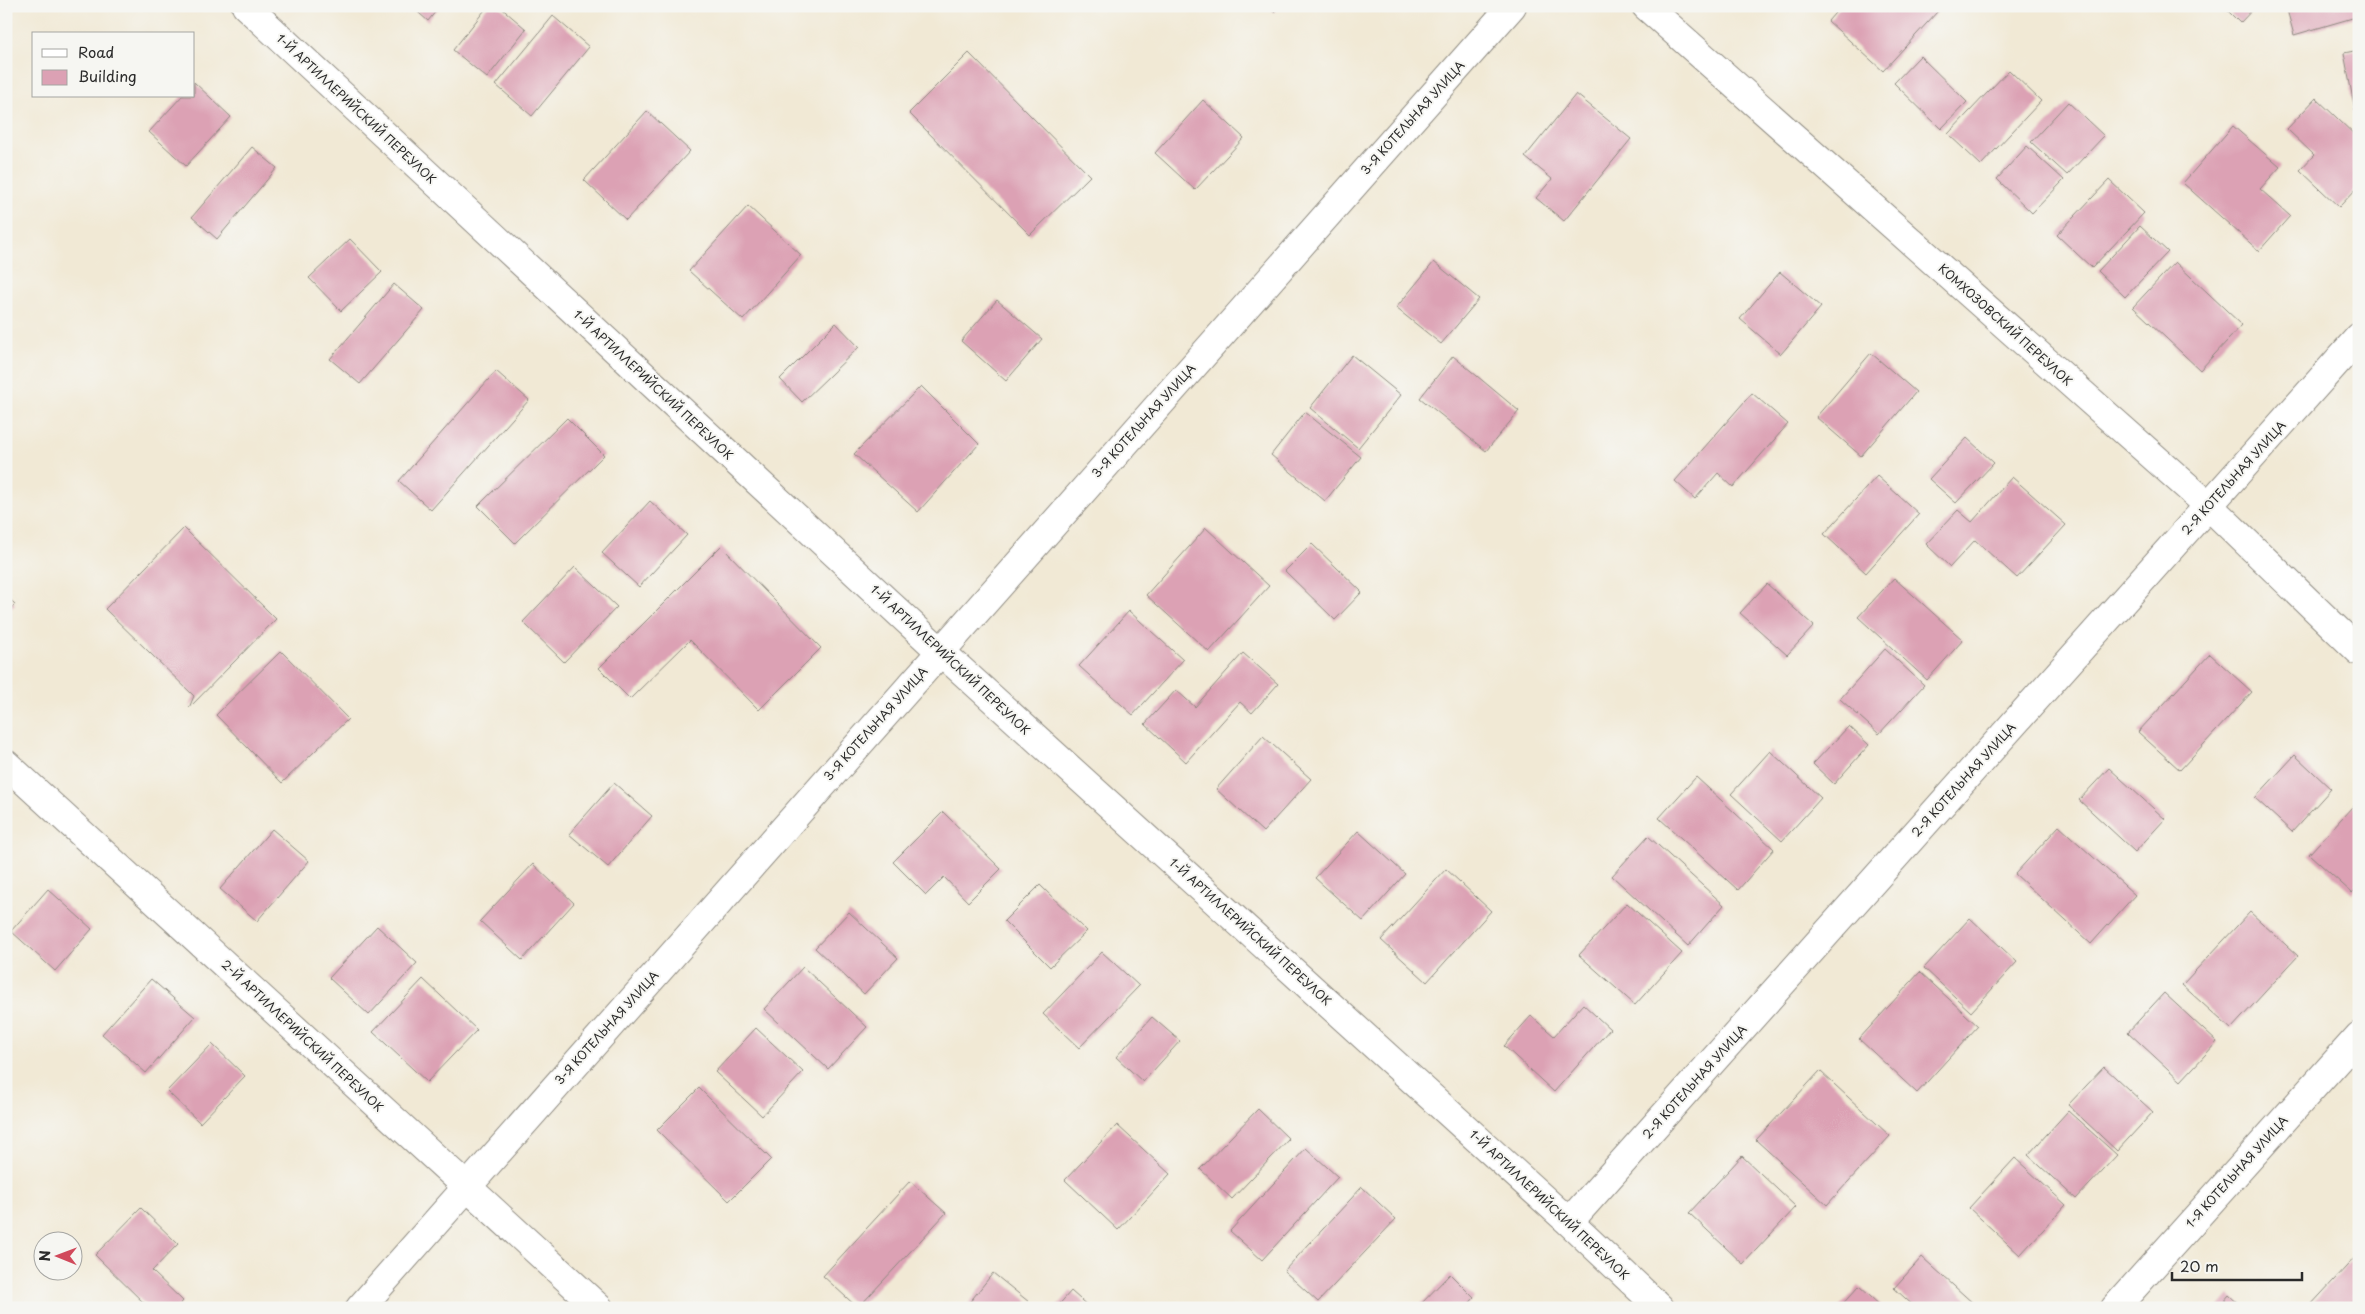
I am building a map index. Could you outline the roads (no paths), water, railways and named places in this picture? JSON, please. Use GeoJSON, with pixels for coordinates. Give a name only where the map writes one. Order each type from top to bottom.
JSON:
{"type":"FeatureCollection","features":[{"type":"Feature","properties":{"kind":"street","name":"1-Й АРТИЛЛЕРИЙСКИЙ ПЕРЕУЛОК"},"geometry":{"type":"LineString","coordinates":[[246,6],[940,652],[1570,1222],[1660,1308]]}},
{"type":"Feature","properties":{"kind":"street","name":"3-Я КОТЕЛЬНАЯ УЛИЦА"},"geometry":{"type":"LineString","coordinates":[[360,1308],[1512,6]]}},
{"type":"Feature","properties":{"kind":"street","name":"КОМХОЗОВСКИЙ ПЕРЕУЛОК"},"geometry":{"type":"LineString","coordinates":[[1646,6],[2209,506],[2359,651]]}},
{"type":"Feature","properties":{"kind":"street","name":"2-Я КОТЕЛЬНАЯ УЛИЦА"},"geometry":{"type":"LineString","coordinates":[[1570,1222],[2359,337]]}},
{"type":"Feature","properties":{"kind":"street","name":"2-Й АРТИЛЛЕРИЙСКИЙ ПЕРЕУЛОК"},"geometry":{"type":"LineString","coordinates":[[6,764],[599,1308]]}},
{"type":"Feature","properties":{"kind":"street","name":"1-Я КОТЕЛЬНАЯ УЛИЦА"},"geometry":{"type":"LineString","coordinates":[[2115,1308],[2359,1036]]}}]}
